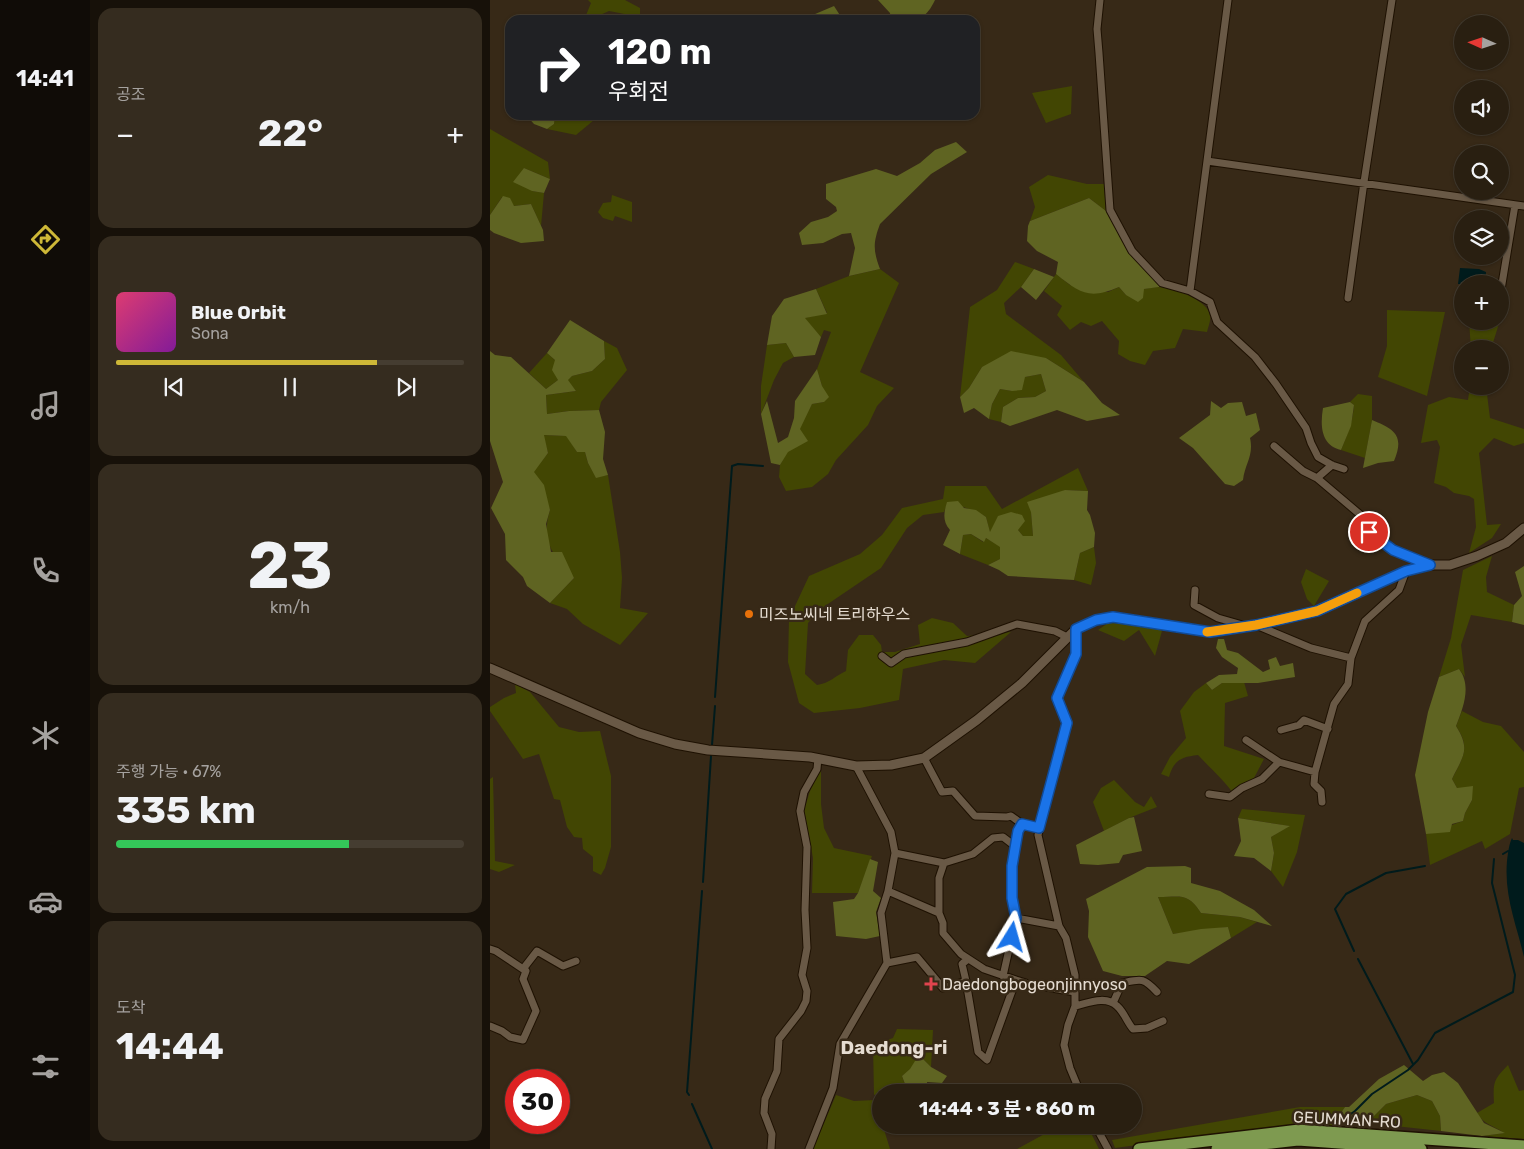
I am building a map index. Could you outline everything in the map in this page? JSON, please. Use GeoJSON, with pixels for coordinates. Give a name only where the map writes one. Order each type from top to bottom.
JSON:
{"type":"FeatureCollection","features":[{"type":"Feature","properties":{"kind":"highway","name":"GEUMMAN-RO"},"geometry":{"type":"LineString","coordinates":[[1139,1149],[1299,1130],[1524,1146]]}},
{"type":"Feature","properties":{"kind":"highway","name":"GEUMMAN-RO"},"geometry":{"type":"LineString","coordinates":[[1217,1149],[1298,1140],[1421,1149]]}},
{"type":"Feature","properties":{"kind":"street"},"geometry":{"type":"LineString","coordinates":[[1100,0],[1098,45],[1110,210],[1132,251],[1162,283],[1190,291],[1210,302],[1216,322],[1255,357],[1276,384],[1306,428],[1318,457],[1344,469]]}},
{"type":"Feature","properties":{"kind":"street"},"geometry":{"type":"LineString","coordinates":[[1190,291],[1228,0]]}},
{"type":"Feature","properties":{"kind":"street"},"geometry":{"type":"LineString","coordinates":[[1348,298],[1392,0]]}},
{"type":"Feature","properties":{"kind":"street"},"geometry":{"type":"LineString","coordinates":[[1207,161],[1524,206]]}},
{"type":"Feature","properties":{"kind":"street"},"geometry":{"type":"LineString","coordinates":[[1503,275],[1514,205]]}},
{"type":"Feature","properties":{"kind":"street"},"geometry":{"type":"LineString","coordinates":[[1274,446],[1303,471],[1318,478],[1363,517],[1369,532],[1393,550],[1430,565]]}},
{"type":"Feature","properties":{"kind":"street"},"geometry":{"type":"LineString","coordinates":[[1318,478],[1332,465]]}},
{"type":"Feature","properties":{"kind":"street"},"geometry":{"type":"LineString","coordinates":[[490,668],[639,733],[675,744],[708,750],[818,758],[856,766],[891,765],[924,758],[985,714],[1022,682],[1076,629],[1096,620],[1113,617],[1210,632],[1252,626],[1317,611],[1406,571],[1430,565],[1450,565],[1477,556],[1506,543],[1524,528]]}},
{"type":"Feature","properties":{"kind":"street"},"geometry":{"type":"LineString","coordinates":[[1322,802],[1321,790],[1314,784],[1315,772],[1334,704],[1348,684],[1351,658],[1366,621],[1399,590],[1406,571]]}},
{"type":"Feature","properties":{"kind":"street"},"geometry":{"type":"LineString","coordinates":[[1195,590],[1194,605],[1218,618],[1252,626],[1311,648],[1351,658]]}},
{"type":"Feature","properties":{"kind":"street"},"geometry":{"type":"LineString","coordinates":[[882,656],[891,663],[904,654],[967,642],[1018,624],[1055,631],[1067,637]]}},
{"type":"Feature","properties":{"kind":"street"},"geometry":{"type":"LineString","coordinates":[[1076,629],[1076,654],[1057,698],[1067,723],[1038,835],[1059,926],[1066,938],[1075,975],[1075,1006],[1068,1025],[1064,1045],[1077,1084]]}},
{"type":"Feature","properties":{"kind":"street"},"geometry":{"type":"LineString","coordinates":[[1281,730],[1298,725],[1304,720],[1328,730]]}},
{"type":"Feature","properties":{"kind":"street"},"geometry":{"type":"LineString","coordinates":[[1246,740],[1279,762],[1315,772]]}},
{"type":"Feature","properties":{"kind":"street"},"geometry":{"type":"LineString","coordinates":[[771,1149],[772,1134],[764,1113],[765,1099],[777,1071],[779,1039],[801,1011],[806,1000],[807,991],[802,975],[807,948],[805,910],[807,847],[800,811],[804,792],[817,769],[818,758]]}},
{"type":"Feature","properties":{"kind":"street"},"geometry":{"type":"LineString","coordinates":[[924,758],[942,792],[953,791],[975,816],[1007,818],[1011,816],[1022,824],[1039,828]]}},
{"type":"Feature","properties":{"kind":"street"},"geometry":{"type":"LineString","coordinates":[[1209,794],[1230,797],[1242,788],[1262,779],[1279,762]]}},
{"type":"Feature","properties":{"kind":"street"},"geometry":{"type":"LineString","coordinates":[[809,1149],[833,1088],[840,1044],[887,963],[881,913],[888,891],[895,854],[891,832],[856,766]]}},
{"type":"Feature","properties":{"kind":"street"},"geometry":{"type":"LineString","coordinates":[[1003,976],[1016,918],[1012,898],[1012,866],[1018,831],[1022,824]]}},
{"type":"Feature","properties":{"kind":"street"},"geometry":{"type":"LineString","coordinates":[[895,854],[944,863],[973,854],[993,838],[1003,837],[1016,847]]}},
{"type":"Feature","properties":{"kind":"street"},"geometry":{"type":"LineString","coordinates":[[944,863],[939,878],[939,913],[943,923],[943,933],[961,954],[984,969],[1003,976],[1029,984],[1075,992]]}},
{"type":"Feature","properties":{"kind":"street"},"geometry":{"type":"LineString","coordinates":[[888,891],[939,913]]}},
{"type":"Feature","properties":{"kind":"street"},"geometry":{"type":"LineString","coordinates":[[1016,918],[1059,926]]}},
{"type":"Feature","properties":{"kind":"street"},"geometry":{"type":"LineString","coordinates":[[490,949],[526,971],[523,979],[536,1011],[523,1040],[510,1037],[490,1026]]}},
{"type":"Feature","properties":{"kind":"street"},"geometry":{"type":"LineString","coordinates":[[523,969],[537,951],[563,966],[576,961]]}},
{"type":"Feature","properties":{"kind":"street"},"geometry":{"type":"LineString","coordinates":[[887,963],[917,957],[943,988],[966,981]]}},
{"type":"Feature","properties":{"kind":"street"},"geometry":{"type":"LineString","coordinates":[[968,958],[962,964],[978,1052],[987,1060],[1016,980]]}},
{"type":"Feature","properties":{"kind":"street"},"geometry":{"type":"LineString","coordinates":[[1113,1003],[1122,983],[1138,980],[1147,981],[1157,992]]}},
{"type":"Feature","properties":{"kind":"street"},"geometry":{"type":"LineString","coordinates":[[1075,1006],[1092,1001],[1106,1000],[1116,1005],[1133,1029],[1147,1028],[1163,1021]]}},
{"type":"Feature","properties":{"kind":"street"},"geometry":{"type":"LineString","coordinates":[[1100,1134],[1108,1149]]}},
{"type":"Feature","properties":{"kind":"shaded area"},"geometry":{"type":"Polygon","coordinates":[[[588,0],[625,0],[640,8],[640,15],[609,11],[600,15],[586,15],[591,3],[588,0]]]}},
{"type":"Feature","properties":{"kind":"shaded area"},"geometry":{"type":"Polygon","coordinates":[[[1072,86],[1071,114],[1046,123],[1032,93],[1072,86]]]}},
{"type":"Feature","properties":{"kind":"shaded area"},"geometry":{"type":"Polygon","coordinates":[[[554,120],[594,120],[576,135],[547,129],[554,124],[554,120]]]}},
{"type":"Feature","properties":{"kind":"shaded area"},"geometry":{"type":"Polygon","coordinates":[[[490,129],[548,162],[550,179],[524,168],[532,191],[544,193],[541,226],[531,204],[514,206],[502,197],[490,215],[490,129]]]}},
{"type":"Feature","properties":{"kind":"shaded area"},"geometry":{"type":"Polygon","coordinates":[[[1048,175],[1087,184],[1104,184],[1106,211],[1089,198],[1030,221],[1035,207],[1029,187],[1048,175]]]}},
{"type":"Feature","properties":{"kind":"shaded area"},"geometry":{"type":"Polygon","coordinates":[[[612,195],[632,202],[632,222],[615,216],[613,221],[603,218],[598,212],[603,203],[611,202],[612,195]]]}},
{"type":"Feature","properties":{"kind":"shaded area"},"geometry":{"type":"Polygon","coordinates":[[[1015,262],[1034,269],[1021,287],[1004,303],[1006,314],[1061,355],[1084,382],[1046,358],[982,367],[969,388],[960,397],[970,307],[997,290],[1015,262]]]}},
{"type":"Feature","properties":{"kind":"shaded area"},"geometry":{"type":"Polygon","coordinates":[[[880,269],[899,283],[860,372],[894,388],[877,406],[868,425],[836,460],[828,474],[812,487],[786,491],[779,477],[780,465],[812,404],[824,402],[817,369],[831,332],[824,330],[821,337],[804,318],[827,313],[816,289],[849,276],[880,269]]]}},
{"type":"Feature","properties":{"kind":"shaded area"},"geometry":{"type":"Polygon","coordinates":[[[1056,274],[1070,285],[1108,292],[1119,287],[1126,295],[1156,287],[1182,292],[1198,300],[1208,310],[1210,320],[1207,332],[1183,329],[1175,348],[1153,351],[1145,365],[1130,361],[1118,354],[1119,341],[1102,321],[1091,326],[1081,322],[1070,330],[1057,315],[1062,306],[1044,291],[1056,274]]]}},
{"type":"Feature","properties":{"kind":"shaded area"},"geometry":{"type":"Polygon","coordinates":[[[1387,310],[1445,312],[1427,396],[1378,377],[1387,346],[1387,310]]]}},
{"type":"Feature","properties":{"kind":"shaded area"},"geometry":{"type":"Polygon","coordinates":[[[1470,330],[1497,330],[1494,340],[1470,340],[1470,330]]]}},
{"type":"Feature","properties":{"kind":"shaded area"},"geometry":{"type":"Polygon","coordinates":[[[604,341],[617,348],[627,370],[601,402],[599,410],[547,414],[546,395],[576,391],[567,380],[572,376],[592,371],[605,359],[604,341]]]}},
{"type":"Feature","properties":{"kind":"shaded area"},"geometry":{"type":"Polygon","coordinates":[[[786,343],[794,357],[783,363],[774,380],[761,414],[761,386],[767,345],[786,343]]]}},
{"type":"Feature","properties":{"kind":"shaded area"},"geometry":{"type":"Polygon","coordinates":[[[547,353],[555,360],[558,380],[546,389],[529,373],[547,353]]]}},
{"type":"Feature","properties":{"kind":"shaded area"},"geometry":{"type":"Polygon","coordinates":[[[1041,374],[1046,391],[1035,397],[1018,398],[1003,407],[1001,422],[989,419],[992,404],[1000,389],[1012,391],[1025,377],[1041,374]]]}},
{"type":"Feature","properties":{"kind":"shaded area"},"geometry":{"type":"Polygon","coordinates":[[[1358,394],[1372,396],[1372,420],[1365,458],[1341,450],[1352,417],[1354,405],[1350,402],[1358,394]]]}},
{"type":"Feature","properties":{"kind":"shaded area"},"geometry":{"type":"Polygon","coordinates":[[[1469,395],[1487,395],[1490,418],[1524,429],[1524,443],[1514,446],[1494,438],[1479,453],[1487,525],[1501,524],[1492,538],[1469,553],[1476,527],[1474,499],[1454,493],[1446,487],[1434,483],[1440,447],[1437,440],[1421,443],[1428,405],[1449,397],[1468,400],[1469,395]]]}},
{"type":"Feature","properties":{"kind":"shaded area"},"geometry":{"type":"Polygon","coordinates":[[[543,435],[567,436],[577,452],[585,452],[588,463],[596,477],[608,475],[620,552],[622,578],[620,608],[648,613],[620,645],[583,624],[567,609],[550,603],[574,578],[551,548],[547,531],[550,510],[533,472],[548,453],[543,435]]]}},
{"type":"Feature","properties":{"kind":"shaded area"},"geometry":{"type":"Polygon","coordinates":[[[1078,468],[1088,491],[1065,490],[1031,512],[1033,536],[1023,536],[1018,530],[990,533],[986,517],[948,502],[944,512],[923,515],[907,528],[881,568],[819,610],[808,623],[805,674],[817,685],[829,681],[846,671],[848,650],[859,635],[873,635],[881,645],[882,652],[895,652],[920,644],[918,625],[932,618],[953,623],[967,636],[1011,632],[975,663],[944,660],[903,669],[899,700],[860,708],[814,713],[799,703],[788,662],[789,619],[809,576],[860,554],[882,535],[902,508],[943,499],[945,486],[986,486],[1002,509],[1078,468]]]}},
{"type":"Feature","properties":{"kind":"shaded area"},"geometry":{"type":"Polygon","coordinates":[[[971,534],[983,542],[986,538],[1001,547],[1000,559],[988,565],[960,554],[963,535],[971,534]]]}},
{"type":"Feature","properties":{"kind":"shaded area"},"geometry":{"type":"Polygon","coordinates":[[[1094,547],[1096,563],[1091,585],[1074,580],[1080,553],[1094,547]]]}},
{"type":"Feature","properties":{"kind":"shaded area"},"geometry":{"type":"Polygon","coordinates":[[[1492,556],[1486,577],[1487,592],[1514,605],[1512,622],[1471,615],[1461,645],[1465,677],[1459,669],[1439,677],[1451,638],[1463,570],[1492,556]]]}},
{"type":"Feature","properties":{"kind":"shaded area"},"geometry":{"type":"Polygon","coordinates":[[[1306,569],[1329,581],[1314,606],[1307,599],[1301,582],[1306,569]]]}},
{"type":"Feature","properties":{"kind":"shaded area"},"geometry":{"type":"Polygon","coordinates":[[[1108,623],[1134,624],[1159,628],[1162,631],[1155,656],[1139,630],[1124,641],[1098,630],[1108,623]]]}},
{"type":"Feature","properties":{"kind":"shaded area"},"geometry":{"type":"Polygon","coordinates":[[[1244,682],[1248,696],[1225,703],[1224,746],[1264,759],[1254,778],[1236,797],[1223,780],[1198,755],[1179,760],[1173,767],[1169,777],[1161,774],[1170,757],[1186,738],[1180,711],[1194,692],[1206,683],[1212,690],[1222,683],[1244,682]]]}},
{"type":"Feature","properties":{"kind":"shaded area"},"geometry":{"type":"Polygon","coordinates":[[[515,684],[530,692],[559,727],[579,732],[600,731],[611,776],[611,847],[601,875],[593,871],[593,857],[583,849],[582,838],[574,837],[567,827],[560,800],[554,799],[539,754],[523,759],[490,711],[490,707],[516,693],[515,684]]]}},
{"type":"Feature","properties":{"kind":"shaded area"},"geometry":{"type":"Polygon","coordinates":[[[1462,711],[1483,722],[1501,726],[1524,752],[1524,787],[1519,788],[1510,834],[1485,849],[1482,841],[1430,865],[1426,834],[1463,821],[1472,800],[1457,788],[1452,779],[1464,752],[1463,740],[1456,726],[1462,711]]]}},
{"type":"Feature","properties":{"kind":"shaded area"},"geometry":{"type":"Polygon","coordinates":[[[821,767],[821,804],[824,828],[834,848],[872,856],[858,893],[812,893],[813,858],[804,810],[821,767]]]}},
{"type":"Feature","properties":{"kind":"shaded area"},"geometry":{"type":"Polygon","coordinates":[[[493,777],[495,861],[515,865],[499,872],[490,869],[490,779],[493,777]]]}},
{"type":"Feature","properties":{"kind":"shaded area"},"geometry":{"type":"Polygon","coordinates":[[[1114,780],[1135,802],[1144,807],[1151,796],[1157,807],[1129,818],[1104,831],[1093,802],[1101,788],[1114,780]]]}},
{"type":"Feature","properties":{"kind":"shaded area"},"geometry":{"type":"Polygon","coordinates":[[[1242,809],[1305,815],[1297,852],[1283,887],[1271,871],[1274,853],[1271,837],[1289,826],[1238,818],[1242,809]]]}},
{"type":"Feature","properties":{"kind":"shaded area"},"geometry":{"type":"Polygon","coordinates":[[[1158,897],[1183,897],[1192,902],[1201,913],[1240,917],[1257,922],[1231,938],[1228,927],[1173,934],[1158,897]]]}},
{"type":"Feature","properties":{"kind":"shaded area"},"geometry":{"type":"Polygon","coordinates":[[[897,1029],[933,1030],[931,1067],[923,1059],[902,1076],[905,1084],[874,1084],[873,1045],[893,1038],[897,1029]]]}},
{"type":"Feature","properties":{"kind":"shaded area"},"geometry":{"type":"Polygon","coordinates":[[[1508,1065],[1519,1091],[1524,1090],[1524,1139],[1482,1136],[1504,1133],[1486,1122],[1477,1113],[1494,1103],[1495,1082],[1499,1074],[1508,1065]]]}},
{"type":"Feature","properties":{"kind":"shaded area"},"geometry":{"type":"Polygon","coordinates":[[[836,1095],[854,1101],[872,1100],[872,1134],[885,1134],[890,1149],[813,1149],[836,1095]]]}},
{"type":"Feature","properties":{"kind":"shaded area"},"geometry":{"type":"Polygon","coordinates":[[[1417,1095],[1432,1101],[1440,1116],[1441,1131],[1367,1123],[1386,1104],[1417,1095]]]}},
{"type":"Feature","properties":{"kind":"shaded area"},"geometry":{"type":"Polygon","coordinates":[[[1300,1107],[1345,1107],[1331,1128],[1255,1129],[1115,1148],[1112,1140],[1300,1107]]]}},
{"type":"Feature","properties":{"kind":"shaded area"},"geometry":{"type":"Polygon","coordinates":[[[1044,1134],[1092,1134],[1099,1149],[1017,1149],[1044,1134]]]}},
{"type":"Feature","properties":{"kind":"green space"},"geometry":{"type":"Polygon","coordinates":[[[878,0],[935,0],[924,15],[890,15],[878,0]]]}},
{"type":"Feature","properties":{"kind":"green space"},"geometry":{"type":"Polygon","coordinates":[[[834,6],[840,15],[813,15],[834,6]]]}},
{"type":"Feature","properties":{"kind":"green space"},"geometry":{"type":"Polygon","coordinates":[[[530,120],[554,120],[554,124],[547,129],[534,124],[530,120]]]}},
{"type":"Feature","properties":{"kind":"green space"},"geometry":{"type":"Polygon","coordinates":[[[956,142],[967,152],[931,174],[880,224],[875,247],[880,269],[849,276],[855,248],[851,233],[842,234],[823,243],[802,245],[799,233],[811,222],[828,217],[837,211],[836,207],[826,199],[826,184],[876,169],[897,176],[920,163],[935,150],[956,142]]]}},
{"type":"Feature","properties":{"kind":"green space"},"geometry":{"type":"Polygon","coordinates":[[[524,168],[550,179],[544,193],[532,191],[513,182],[524,168]]]}},
{"type":"Feature","properties":{"kind":"green space"},"geometry":{"type":"Polygon","coordinates":[[[503,196],[510,198],[514,206],[531,204],[543,230],[544,241],[521,243],[490,230],[490,215],[503,196]]]}},
{"type":"Feature","properties":{"kind":"green space"},"geometry":{"type":"Polygon","coordinates":[[[1089,198],[1106,211],[1130,254],[1159,284],[1159,287],[1144,289],[1143,298],[1138,302],[1126,295],[1119,287],[1092,294],[1079,290],[1056,274],[1058,262],[1037,251],[1027,241],[1030,221],[1089,198]]]}},
{"type":"Feature","properties":{"kind":"green space"},"geometry":{"type":"Polygon","coordinates":[[[1034,269],[1054,277],[1036,300],[1021,287],[1034,269]]]}},
{"type":"Feature","properties":{"kind":"green space"},"geometry":{"type":"Polygon","coordinates":[[[816,289],[827,314],[805,318],[821,337],[815,355],[794,357],[786,343],[767,345],[772,316],[784,299],[816,289]]]}},
{"type":"Feature","properties":{"kind":"green space"},"geometry":{"type":"Polygon","coordinates":[[[570,320],[604,341],[605,359],[592,371],[572,376],[568,380],[576,391],[546,395],[547,414],[599,410],[605,432],[603,459],[608,475],[596,478],[588,463],[585,452],[577,452],[566,436],[544,435],[548,453],[534,472],[544,485],[550,510],[546,524],[551,552],[562,552],[574,578],[550,603],[527,586],[523,577],[506,560],[505,534],[491,508],[503,482],[490,441],[490,351],[495,355],[511,357],[546,389],[558,380],[552,370],[555,360],[547,353],[570,320]]]}},
{"type":"Feature","properties":{"kind":"green space"},"geometry":{"type":"Polygon","coordinates":[[[1011,351],[1046,358],[1084,382],[1102,403],[1120,415],[1087,421],[1057,410],[1010,426],[1001,422],[1003,407],[1018,398],[1035,397],[1046,391],[1041,374],[1025,377],[1022,390],[1000,389],[992,404],[989,419],[974,408],[964,413],[960,397],[969,388],[982,367],[1011,351]]]}},
{"type":"Feature","properties":{"kind":"green space"},"geometry":{"type":"Polygon","coordinates":[[[817,369],[822,386],[829,397],[824,402],[812,404],[800,429],[808,441],[788,452],[780,465],[771,463],[761,414],[767,401],[778,443],[788,437],[794,418],[795,401],[817,369]]]}},
{"type":"Feature","properties":{"kind":"green space"},"geometry":{"type":"Polygon","coordinates":[[[1211,401],[1221,408],[1228,403],[1242,402],[1246,416],[1256,413],[1260,430],[1250,438],[1251,450],[1243,480],[1234,486],[1225,484],[1193,448],[1179,438],[1210,415],[1211,401]]]}},
{"type":"Feature","properties":{"kind":"green space"},"geometry":{"type":"Polygon","coordinates":[[[1350,402],[1354,405],[1351,426],[1341,450],[1329,444],[1323,434],[1323,408],[1350,402]]]}},
{"type":"Feature","properties":{"kind":"green space"},"geometry":{"type":"Polygon","coordinates":[[[1372,420],[1392,430],[1398,439],[1397,452],[1394,461],[1378,463],[1363,468],[1372,420]]]}},
{"type":"Feature","properties":{"kind":"green space"},"geometry":{"type":"Polygon","coordinates":[[[1065,490],[1088,491],[1087,510],[1095,533],[1094,547],[1080,553],[1074,580],[1008,576],[988,565],[1000,559],[1000,547],[986,538],[984,542],[971,534],[963,535],[960,554],[943,545],[950,530],[945,520],[947,502],[958,501],[964,508],[976,510],[986,517],[990,532],[998,516],[1011,512],[1022,515],[1025,521],[1018,530],[1023,536],[1033,536],[1031,512],[1027,502],[1065,490]]]}},
{"type":"Feature","properties":{"kind":"green space"},"geometry":{"type":"Polygon","coordinates":[[[1524,566],[1524,625],[1512,622],[1514,605],[1522,596],[1515,572],[1524,566]]]}},
{"type":"Feature","properties":{"kind":"green space"},"geometry":{"type":"Polygon","coordinates":[[[1218,639],[1224,639],[1227,650],[1238,653],[1263,672],[1270,669],[1268,660],[1276,657],[1280,666],[1293,663],[1295,677],[1258,683],[1222,683],[1212,690],[1206,683],[1219,675],[1237,674],[1238,668],[1222,657],[1216,648],[1218,639]]]}},
{"type":"Feature","properties":{"kind":"green space"},"geometry":{"type":"Polygon","coordinates":[[[1459,669],[1463,676],[1466,690],[1456,726],[1461,734],[1464,753],[1452,779],[1457,788],[1473,786],[1472,800],[1463,821],[1452,824],[1450,832],[1426,834],[1415,775],[1428,712],[1439,677],[1459,669]]]}},
{"type":"Feature","properties":{"kind":"green space"},"geometry":{"type":"Polygon","coordinates":[[[1134,817],[1142,851],[1123,855],[1119,863],[1080,864],[1076,845],[1134,817]]]}},
{"type":"Feature","properties":{"kind":"green space"},"geometry":{"type":"Polygon","coordinates":[[[1238,818],[1290,826],[1271,837],[1274,853],[1271,871],[1254,858],[1234,856],[1241,841],[1238,818]]]}},
{"type":"Feature","properties":{"kind":"green space"},"geometry":{"type":"Polygon","coordinates":[[[870,859],[878,862],[873,891],[881,898],[876,912],[880,936],[866,939],[836,936],[833,902],[854,899],[870,859]]]}},
{"type":"Feature","properties":{"kind":"green space"},"geometry":{"type":"Polygon","coordinates":[[[1185,866],[1191,868],[1191,883],[1220,891],[1254,910],[1272,926],[1240,917],[1201,913],[1192,902],[1183,897],[1158,897],[1173,934],[1228,927],[1231,938],[1189,964],[1167,961],[1145,976],[1122,976],[1103,971],[1088,937],[1089,911],[1086,899],[1147,867],[1185,866]]]}},
{"type":"Feature","properties":{"kind":"green space"},"geometry":{"type":"Polygon","coordinates":[[[923,1059],[931,1067],[947,1076],[942,1083],[905,1084],[902,1076],[915,1061],[923,1059]]]}},
{"type":"Feature","properties":{"kind":"green space"},"geometry":{"type":"Polygon","coordinates":[[[1404,1065],[1423,1081],[1432,1075],[1444,1072],[1458,1083],[1484,1123],[1505,1133],[1482,1136],[1441,1131],[1440,1116],[1432,1101],[1417,1095],[1386,1104],[1367,1123],[1351,1124],[1336,1120],[1345,1107],[1349,1107],[1379,1079],[1404,1065]]]}},
{"type":"Feature","properties":{"kind":"water"},"geometry":{"type":"Polygon","coordinates":[[[1460,268],[1479,269],[1486,272],[1486,275],[1459,275],[1460,268]]]}},
{"type":"Feature","properties":{"kind":"water"},"geometry":{"type":"Polygon","coordinates":[[[1512,838],[1524,843],[1524,957],[1507,886],[1507,861],[1512,838]]]}},
{"type":"Feature","properties":{"kind":"waterway"},"geometry":{"type":"LineString","coordinates":[[715,697],[732,466],[738,464],[763,466]]}},
{"type":"Feature","properties":{"kind":"waterway"},"geometry":{"type":"LineString","coordinates":[[712,745],[715,706]]}},
{"type":"Feature","properties":{"kind":"waterway"},"geometry":{"type":"LineString","coordinates":[[703,882],[711,756]]}},
{"type":"Feature","properties":{"kind":"waterway"},"geometry":{"type":"LineString","coordinates":[[1503,854],[1508,851]]}},
{"type":"Feature","properties":{"kind":"waterway"},"geometry":{"type":"LineString","coordinates":[[1341,1121],[1355,1111],[1372,1094],[1408,1070],[1418,1060],[1435,1033],[1513,992],[1515,975],[1492,883],[1494,859]]}},
{"type":"Feature","properties":{"kind":"waterway"},"geometry":{"type":"LineString","coordinates":[[1354,951],[1335,909],[1346,894],[1386,873],[1425,866]]}},
{"type":"Feature","properties":{"kind":"waterway"},"geometry":{"type":"LineString","coordinates":[[689,1095],[687,1092],[702,891]]}},
{"type":"Feature","properties":{"kind":"waterway"},"geometry":{"type":"LineString","coordinates":[[1358,959],[1413,1064]]}},
{"type":"Feature","properties":{"kind":"waterway"},"geometry":{"type":"LineString","coordinates":[[692,1104],[712,1149]]}},
{"type":"Feature","properties":{"kind":"slow traffic"},"geometry":{"type":"LineString","coordinates":[[1207,632],[1256,625],[1317,611],[1357,593]]}},
{"type":"Feature","properties":{"kind":"place","name":"미즈노씨네 트리하우스"},"geometry":{"type":"Point","coordinates":[749,614]}},
{"type":"Feature","properties":{"kind":"place","name":"Daedongbogeonjinnyoso"},"geometry":{"type":"Point","coordinates":[931,984]}},
{"type":"Feature","properties":{"kind":"district","name":"Daedong-ri"},"geometry":{"type":"Point","coordinates":[894,1047]}},
{"type":"Feature","properties":{"kind":"route"},"geometry":{"type":"LineString","coordinates":[[1012,937],[1016,918],[1012,898],[1012,866],[1018,831],[1022,824],[1039,828],[1067,723],[1057,698],[1076,654],[1076,629],[1096,620],[1113,617],[1210,632],[1256,625],[1317,611],[1406,571],[1430,565],[1393,550],[1369,532]]}}]}
